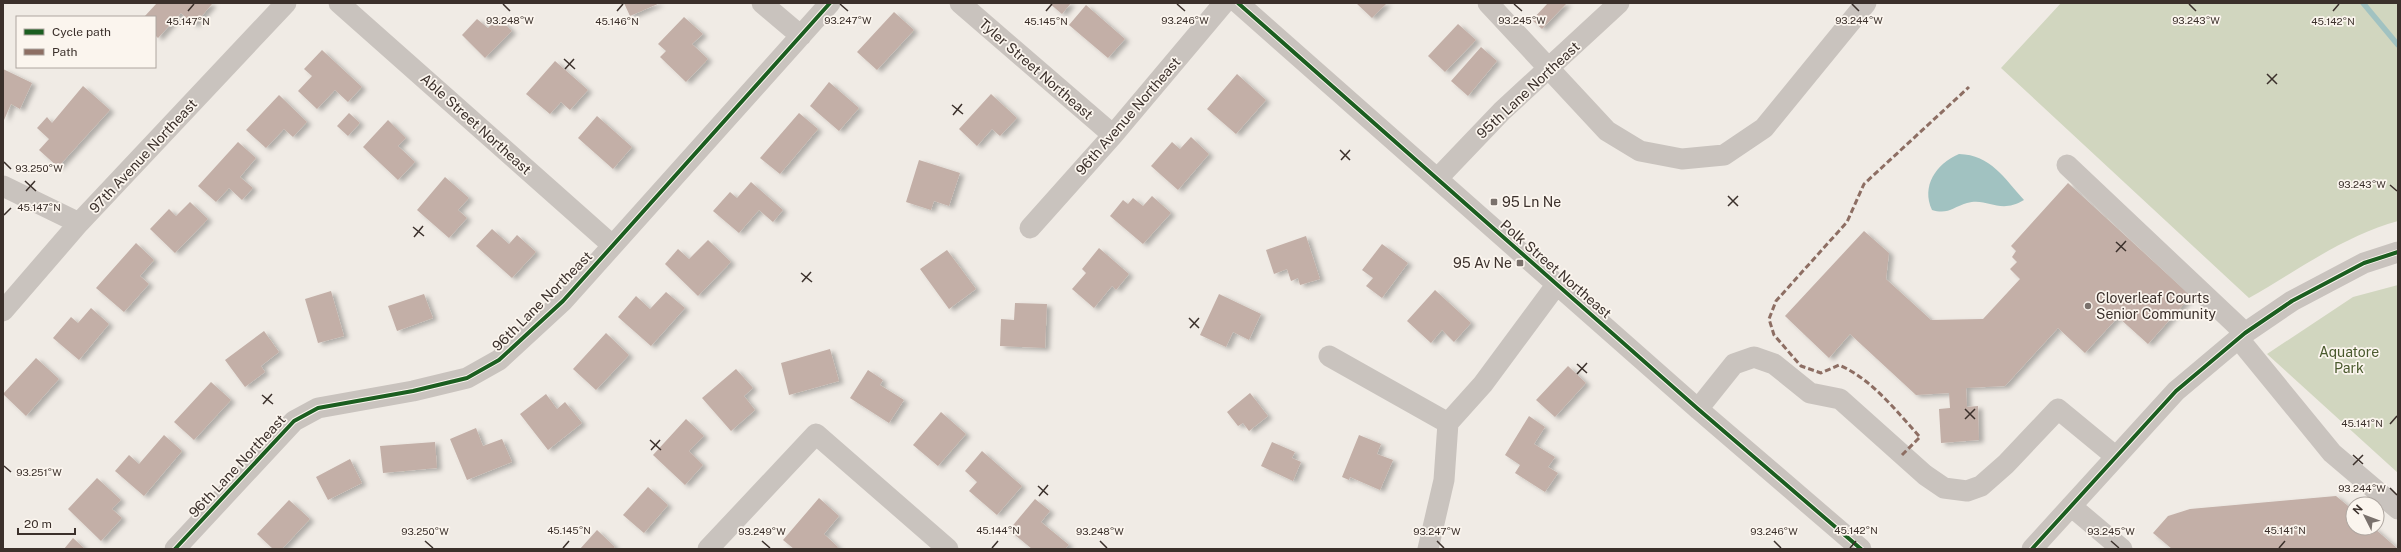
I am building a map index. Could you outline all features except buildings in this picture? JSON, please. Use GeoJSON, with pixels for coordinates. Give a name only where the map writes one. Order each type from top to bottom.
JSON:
{"type":"FeatureCollection","features":[{"type":"Feature","properties":{"kind":"street","name":"97th Avenue Northeast"},"geometry":{"type":"LineString","coordinates":[[3,311],[79,224],[286,3]]}},
{"type":"Feature","properties":{"kind":"street","name":"Able Street Northeast"},"geometry":{"type":"LineString","coordinates":[[339,3],[612,245]]}},
{"type":"Feature","properties":{"kind":"street"},"geometry":{"type":"LineString","coordinates":[[762,3],[800,36]]}},
{"type":"Feature","properties":{"kind":"street","name":"96th Lane Northeast"},"geometry":{"type":"LineString","coordinates":[[175,549],[294,421],[318,408],[412,391],[468,378],[499,360],[563,301],[830,3]]}},
{"type":"Feature","properties":{"kind":"street","name":"Tyler Street Northeast"},"geometry":{"type":"LineString","coordinates":[[960,3],[1113,135]]}},
{"type":"Feature","properties":{"kind":"street","name":"96th Avenue Northeast"},"geometry":{"type":"LineString","coordinates":[[1030,228],[1113,135],[1224,3]]}},
{"type":"Feature","properties":{"kind":"street","name":"Polk Street Northeast"},"geometry":{"type":"LineString","coordinates":[[1238,3],[1698,409],[1861,549]]}},
{"type":"Feature","properties":{"kind":"street"},"geometry":{"type":"LineString","coordinates":[[1488,3],[1607,131],[1640,151],[1682,159],[1724,155],[1764,128],[1866,3]]}},
{"type":"Feature","properties":{"kind":"street","name":"95th Lane Northeast"},"geometry":{"type":"LineString","coordinates":[[1437,179],[1502,112],[1619,3]]}},
{"type":"Feature","properties":{"kind":"street"},"geometry":{"type":"LineString","coordinates":[[2066,165],[2241,335],[2332,453],[2398,509]]}},
{"type":"Feature","properties":{"kind":"street"},"geometry":{"type":"LineString","coordinates":[[3,186],[79,224]]}},
{"type":"Feature","properties":{"kind":"street"},"geometry":{"type":"LineString","coordinates":[[2032,549],[2115,456],[2176,391],[2241,335],[2292,301],[2364,264],[2398,252]]}},
{"type":"Feature","properties":{"kind":"street"},"geometry":{"type":"LineString","coordinates":[[1428,549],[1444,480],[1448,423],[1483,384],[1557,284]]}},
{"type":"Feature","properties":{"kind":"street"},"geometry":{"type":"LineString","coordinates":[[1329,356],[1448,423]]}},
{"type":"Feature","properties":{"kind":"street"},"geometry":{"type":"LineString","coordinates":[[1698,409],[1734,364],[1754,357],[1774,364],[1810,393],[1840,399],[1924,475],[1944,488],[1967,491],[1981,486],[2006,464],[2058,409],[2115,456]]}},
{"type":"Feature","properties":{"kind":"street"},"geometry":{"type":"LineString","coordinates":[[708,549],[816,434],[948,549]]}},
{"type":"Feature","properties":{"kind":"street"},"geometry":{"type":"LineString","coordinates":[[2071,506],[2122,549]]}},
{"type":"Feature","properties":{"kind":"green space"},"geometry":{"type":"Polygon","coordinates":[[[2061,3],[2398,3],[2398,221],[2378,227],[2340,244],[2249,298],[2001,68],[2061,3]]]}},
{"type":"Feature","properties":{"kind":"green space","name":"Aquatore Park"},"geometry":{"type":"Polygon","coordinates":[[[2398,285],[2398,473],[2267,354],[2353,297],[2398,285]]]}},
{"type":"Feature","properties":{"kind":"water"},"geometry":{"type":"Polygon","coordinates":[[[1959,154],[1970,155],[1988,163],[2003,176],[2024,200],[2008,206],[1974,202],[1942,212],[1932,210],[1928,193],[1933,177],[1937,170],[1951,158],[1959,154]]]}},
{"type":"Feature","properties":{"kind":"waterway"},"geometry":{"type":"LineString","coordinates":[[2363,3],[2398,45]]}},
{"type":"Feature","properties":{"kind":"marked path"},"geometry":{"type":"LineString","coordinates":[[1902,455],[1920,437],[1893,406],[1862,378],[1839,365],[1821,373],[1801,366],[1774,335],[1769,319],[1776,301],[1847,222],[1864,184],[1969,87]]}},
{"type":"Feature","properties":{"kind":"cycle path"},"geometry":{"type":"LineString","coordinates":[[175,549],[294,421],[318,408],[413,391],[467,378],[499,360],[563,301],[830,3]]}},
{"type":"Feature","properties":{"kind":"cycle path"},"geometry":{"type":"LineString","coordinates":[[1238,3],[1698,409],[1861,549]]}},
{"type":"Feature","properties":{"kind":"cycle path"},"geometry":{"type":"LineString","coordinates":[[2032,549],[2176,391],[2245,333],[2292,301],[2364,263],[2398,252]]}},
{"type":"Feature","properties":{"kind":"place","name":"95 Ln Ne"},"geometry":{"type":"Point","coordinates":[1494,202]}},
{"type":"Feature","properties":{"kind":"place","name":"95 Av Ne"},"geometry":{"type":"Point","coordinates":[1520,263]}},
{"type":"Feature","properties":{"kind":"place","name":"Cloverleaf Courts Senior Community"},"geometry":{"type":"Point","coordinates":[2088,306]}}]}
